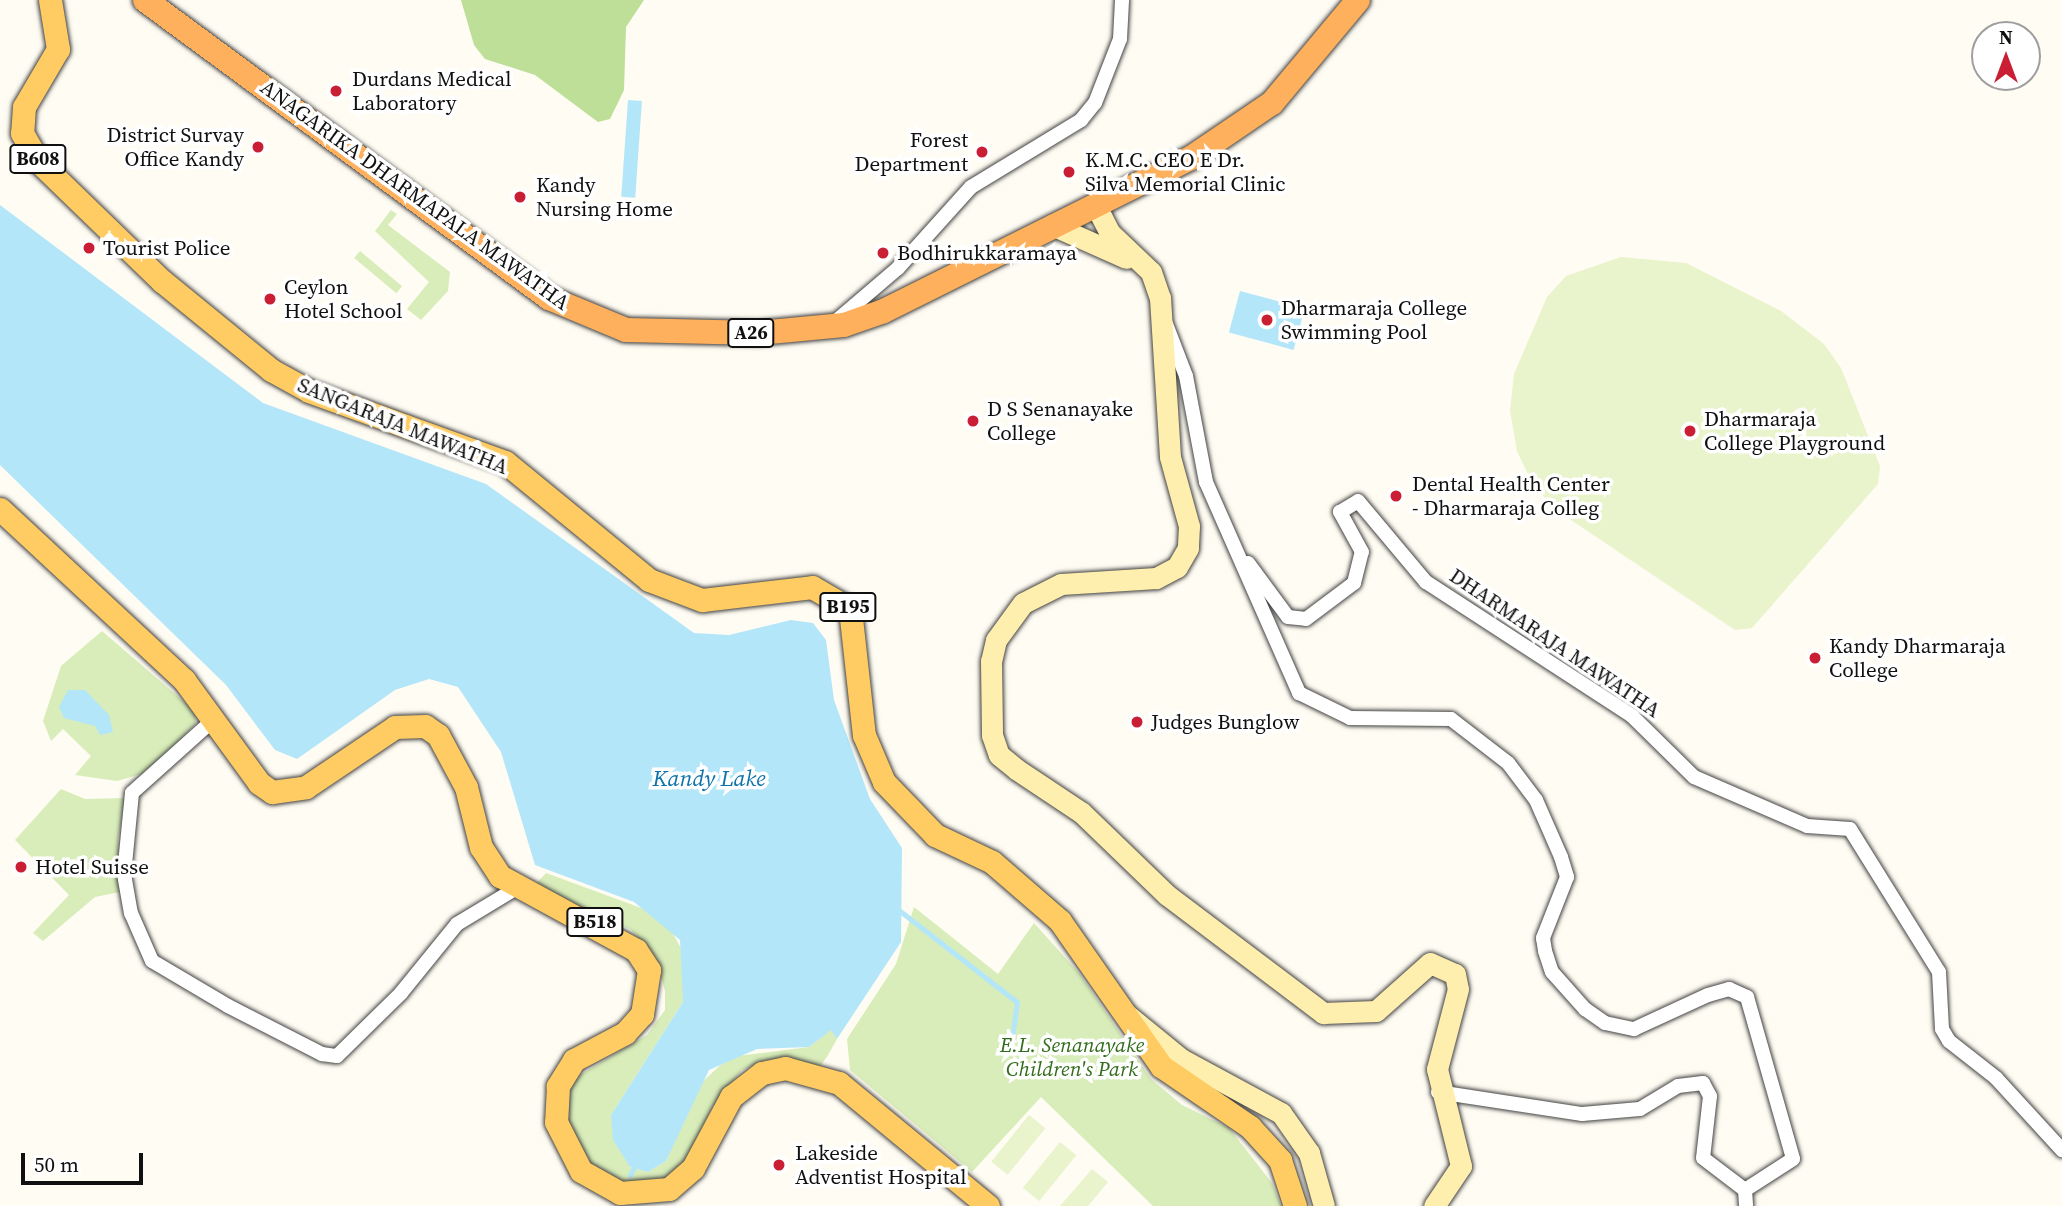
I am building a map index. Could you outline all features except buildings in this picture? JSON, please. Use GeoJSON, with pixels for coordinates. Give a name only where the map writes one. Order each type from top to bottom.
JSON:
{"type":"FeatureCollection","features":[{"type":"Feature","properties":{"kind":"highway","name":"ANAGARIKA DHARMAPALA MAWATHA"},"geometry":{"type":"LineString","coordinates":[[145,0],[577,312],[653,331],[829,327],[912,298],[1052,225],[1096,206],[1251,120],[1289,87],[1358,0]]}},
{"type":"Feature","properties":{"kind":"main road","name":"B608"},"geometry":{"type":"LineString","coordinates":[[50,0],[58,49],[24,107],[22,133],[39,162],[162,281]]}},
{"type":"Feature","properties":{"kind":"main road"},"geometry":{"type":"LineString","coordinates":[[1096,206],[1109,232],[1150,272],[1157,289],[1165,323],[1170,457],[1190,532],[1184,559],[1156,578],[1061,584],[1023,603],[996,640],[991,661],[992,735],[999,755],[1074,807],[1167,895],[1323,1013],[1376,1011],[1430,963],[1444,964],[1455,974],[1458,989],[1437,1069],[1438,1092],[1461,1166],[1434,1206]]}},
{"type":"Feature","properties":{"kind":"main road"},"geometry":{"type":"LineString","coordinates":[[1052,225],[1126,258],[1157,289]]}},
{"type":"Feature","properties":{"kind":"main road","name":"SANGARAJA MAWATHA"},"geometry":{"type":"LineString","coordinates":[[162,281],[271,370],[309,391],[505,463],[649,580],[702,600],[812,587],[850,609],[864,735],[884,782],[934,835],[992,862],[1048,908],[1161,1066],[1250,1127],[1280,1160],[1295,1206]]}},
{"type":"Feature","properties":{"kind":"main road","name":"B518"},"geometry":{"type":"LineString","coordinates":[[0,509],[184,680],[211,722],[258,783],[289,793],[395,727],[425,726],[438,735],[466,787],[486,858],[515,889],[616,934],[649,970],[648,1005],[636,1023],[574,1060],[558,1086],[556,1122],[565,1150],[604,1186],[637,1196],[669,1189],[693,1168],[732,1097],[762,1073],[785,1068],[839,1083],[988,1206]]}},
{"type":"Feature","properties":{"kind":"main road"},"geometry":{"type":"LineString","coordinates":[[1121,1012],[1181,1059],[1281,1113],[1309,1153],[1324,1206]]}},
{"type":"Feature","properties":{"kind":"street"},"geometry":{"type":"LineString","coordinates":[[829,327],[898,268],[971,187],[1081,120],[1112,60],[1122,0]]}},
{"type":"Feature","properties":{"kind":"street","name":"DHARMARAJA MAWATHA"},"geometry":{"type":"LineString","coordinates":[[1165,323],[1186,376],[1206,482],[1241,554],[1299,692],[1350,718],[1423,715],[1451,719],[1477,734],[1536,800],[1561,857],[1567,877],[1543,938],[1552,972],[1566,991],[1605,1023],[1634,1029],[1708,995],[1729,989],[1747,997],[1793,1159],[1745,1190]]}},
{"type":"Feature","properties":{"kind":"street","name":"DHARMARAJA MAWATHA"},"geometry":{"type":"LineString","coordinates":[[1241,554],[1288,617],[1306,619],[1354,583],[1362,552],[1340,512],[1358,501],[1426,582],[1632,716],[1694,777],[1807,826],[1850,829],[1939,972],[1942,1029],[1949,1041],[1996,1078],[2062,1150]]}},
{"type":"Feature","properties":{"kind":"street"},"geometry":{"type":"LineString","coordinates":[[211,722],[132,793],[124,874],[131,913],[152,961],[228,1006],[321,1054],[337,1056],[401,993],[457,924],[515,889]]}},
{"type":"Feature","properties":{"kind":"street"},"geometry":{"type":"LineString","coordinates":[[1438,1092],[1582,1114],[1640,1109],[1685,1084],[1703,1083],[1710,1096],[1703,1157],[1745,1190],[1746,1206]]}},
{"type":"Feature","properties":{"kind":"green space"},"geometry":{"type":"Polygon","coordinates":[[[461,0],[644,0],[626,27],[624,90],[610,119],[598,122],[535,75],[485,59],[474,45],[461,0]]]}},
{"type":"Feature","properties":{"kind":"green space"},"geometry":{"type":"Polygon","coordinates":[[[391,210],[397,214],[388,225],[450,272],[448,291],[421,320],[407,309],[429,282],[375,231],[391,210]]]}},
{"type":"Feature","properties":{"kind":"green space"},"geometry":{"type":"Polygon","coordinates":[[[360,251],[402,286],[396,293],[354,258],[360,251]]]}},
{"type":"Feature","properties":{"kind":"green space","name":"Dharmaraja College Playground"},"geometry":{"type":"Polygon","coordinates":[[[1621,257],[1686,263],[1781,311],[1824,344],[1841,368],[1880,466],[1878,484],[1752,628],[1735,630],[1556,510],[1532,483],[1517,451],[1510,411],[1514,374],[1547,297],[1566,276],[1621,257]]]}},
{"type":"Feature","properties":{"kind":"green space"},"geometry":{"type":"Polygon","coordinates":[[[102,631],[196,712],[195,724],[148,772],[117,781],[75,775],[91,756],[63,729],[51,741],[43,721],[61,666],[102,631]]]}},
{"type":"Feature","properties":{"kind":"green space"},"geometry":{"type":"Polygon","coordinates":[[[61,789],[85,799],[126,798],[118,838],[120,892],[95,897],[43,941],[33,933],[69,895],[15,840],[61,789]]]}},
{"type":"Feature","properties":{"kind":"green space"},"geometry":{"type":"Polygon","coordinates":[[[546,873],[652,912],[668,924],[684,954],[683,1002],[611,1115],[630,1167],[648,1172],[666,1161],[698,1086],[729,1057],[809,1047],[831,1029],[837,1039],[828,1055],[819,1068],[762,1062],[742,1070],[712,1107],[686,1162],[656,1187],[625,1185],[589,1164],[563,1122],[570,1081],[647,1035],[665,1010],[665,991],[656,958],[630,929],[532,888],[546,873]]]}},
{"type":"Feature","properties":{"kind":"green space","name":"E.L. Senanayake Children's Park"},"geometry":{"type":"Polygon","coordinates":[[[914,907],[998,974],[1034,923],[1079,973],[1151,1079],[1182,1105],[1229,1128],[1272,1183],[1281,1206],[1153,1206],[1041,1097],[972,1172],[850,1070],[847,1039],[896,964],[914,907]]]}},
{"type":"Feature","properties":{"kind":"green space"},"geometry":{"type":"Polygon","coordinates":[[[1029,1115],[1045,1128],[1008,1175],[991,1162],[1029,1115]]]}},
{"type":"Feature","properties":{"kind":"green space"},"geometry":{"type":"Polygon","coordinates":[[[1060,1142],[1076,1155],[1039,1201],[1023,1188],[1060,1142]]]}},
{"type":"Feature","properties":{"kind":"green space"},"geometry":{"type":"Polygon","coordinates":[[[1092,1169],[1108,1182],[1088,1206],[1060,1206],[1092,1169]]]}},
{"type":"Feature","properties":{"kind":"water"},"geometry":{"type":"Polygon","coordinates":[[[628,100],[642,101],[635,198],[621,197],[628,100]]]}},
{"type":"Feature","properties":{"kind":"water","name":"Kandy Lake"},"geometry":{"type":"Polygon","coordinates":[[[0,205],[263,403],[486,484],[694,633],[729,635],[791,620],[813,623],[826,640],[834,700],[870,799],[902,848],[901,942],[837,1039],[831,1030],[809,1047],[757,1049],[709,1070],[666,1161],[648,1172],[630,1167],[613,1140],[611,1115],[683,1002],[680,940],[634,902],[535,865],[501,752],[458,687],[429,679],[395,690],[297,759],[275,750],[226,685],[0,465],[0,205]]]}},
{"type":"Feature","properties":{"kind":"water","name":"Dharmaraja College Swimming Pool"},"geometry":{"type":"Polygon","coordinates":[[[1240,291],[1305,308],[1294,350],[1229,333],[1240,291]]]}},
{"type":"Feature","properties":{"kind":"water"},"geometry":{"type":"Polygon","coordinates":[[[68,690],[85,690],[109,715],[113,732],[100,735],[95,726],[64,718],[59,707],[68,690]]]}},
{"type":"Feature","properties":{"kind":"waterway"},"geometry":{"type":"LineString","coordinates":[[900,911],[1017,1002],[1012,1039]]}},
{"type":"Feature","properties":{"kind":"waterway"},"geometry":{"type":"LineString","coordinates":[[630,1175],[633,1169]]}},
{"type":"Feature","properties":{"kind":"place","name":"Durdans Medical Laboratory"},"geometry":{"type":"Point","coordinates":[336,91]}},
{"type":"Feature","properties":{"kind":"place","name":"District Survay Office Kandy"},"geometry":{"type":"Point","coordinates":[258,147]}},
{"type":"Feature","properties":{"kind":"place","name":"Forest Department"},"geometry":{"type":"Point","coordinates":[982,152]}},
{"type":"Feature","properties":{"kind":"place","name":"K.M.C. CEO E Dr. Silva Memorial Clinic"},"geometry":{"type":"Point","coordinates":[1069,172]}},
{"type":"Feature","properties":{"kind":"place","name":"Kandy Nursing Home"},"geometry":{"type":"Point","coordinates":[520,197]}},
{"type":"Feature","properties":{"kind":"place","name":"Tourist Police"},"geometry":{"type":"Point","coordinates":[89,248]}},
{"type":"Feature","properties":{"kind":"place","name":"Bodhirukkaramaya"},"geometry":{"type":"Point","coordinates":[883,253]}},
{"type":"Feature","properties":{"kind":"place","name":"Ceylon Hotel School"},"geometry":{"type":"Point","coordinates":[270,299]}},
{"type":"Feature","properties":{"kind":"place","name":"Dharmaraja College Swimming Pool"},"geometry":{"type":"Point","coordinates":[1267,320]}},
{"type":"Feature","properties":{"kind":"place","name":"D S Senanayake College"},"geometry":{"type":"Point","coordinates":[973,421]}},
{"type":"Feature","properties":{"kind":"place","name":"Dharmaraja College Playground"},"geometry":{"type":"Point","coordinates":[1690,431]}},
{"type":"Feature","properties":{"kind":"place","name":"Dental Health Center - Dharmaraja Colleg"},"geometry":{"type":"Point","coordinates":[1396,496]}},
{"type":"Feature","properties":{"kind":"place","name":"Kandy Dharmaraja College"},"geometry":{"type":"Point","coordinates":[1815,658]}},
{"type":"Feature","properties":{"kind":"place","name":"Judges Bunglow"},"geometry":{"type":"Point","coordinates":[1137,722]}},
{"type":"Feature","properties":{"kind":"place","name":"Hotel Suisse"},"geometry":{"type":"Point","coordinates":[21,867]}},
{"type":"Feature","properties":{"kind":"place","name":"Lakeside Adventist Hospital"},"geometry":{"type":"Point","coordinates":[779,1165]}}]}
